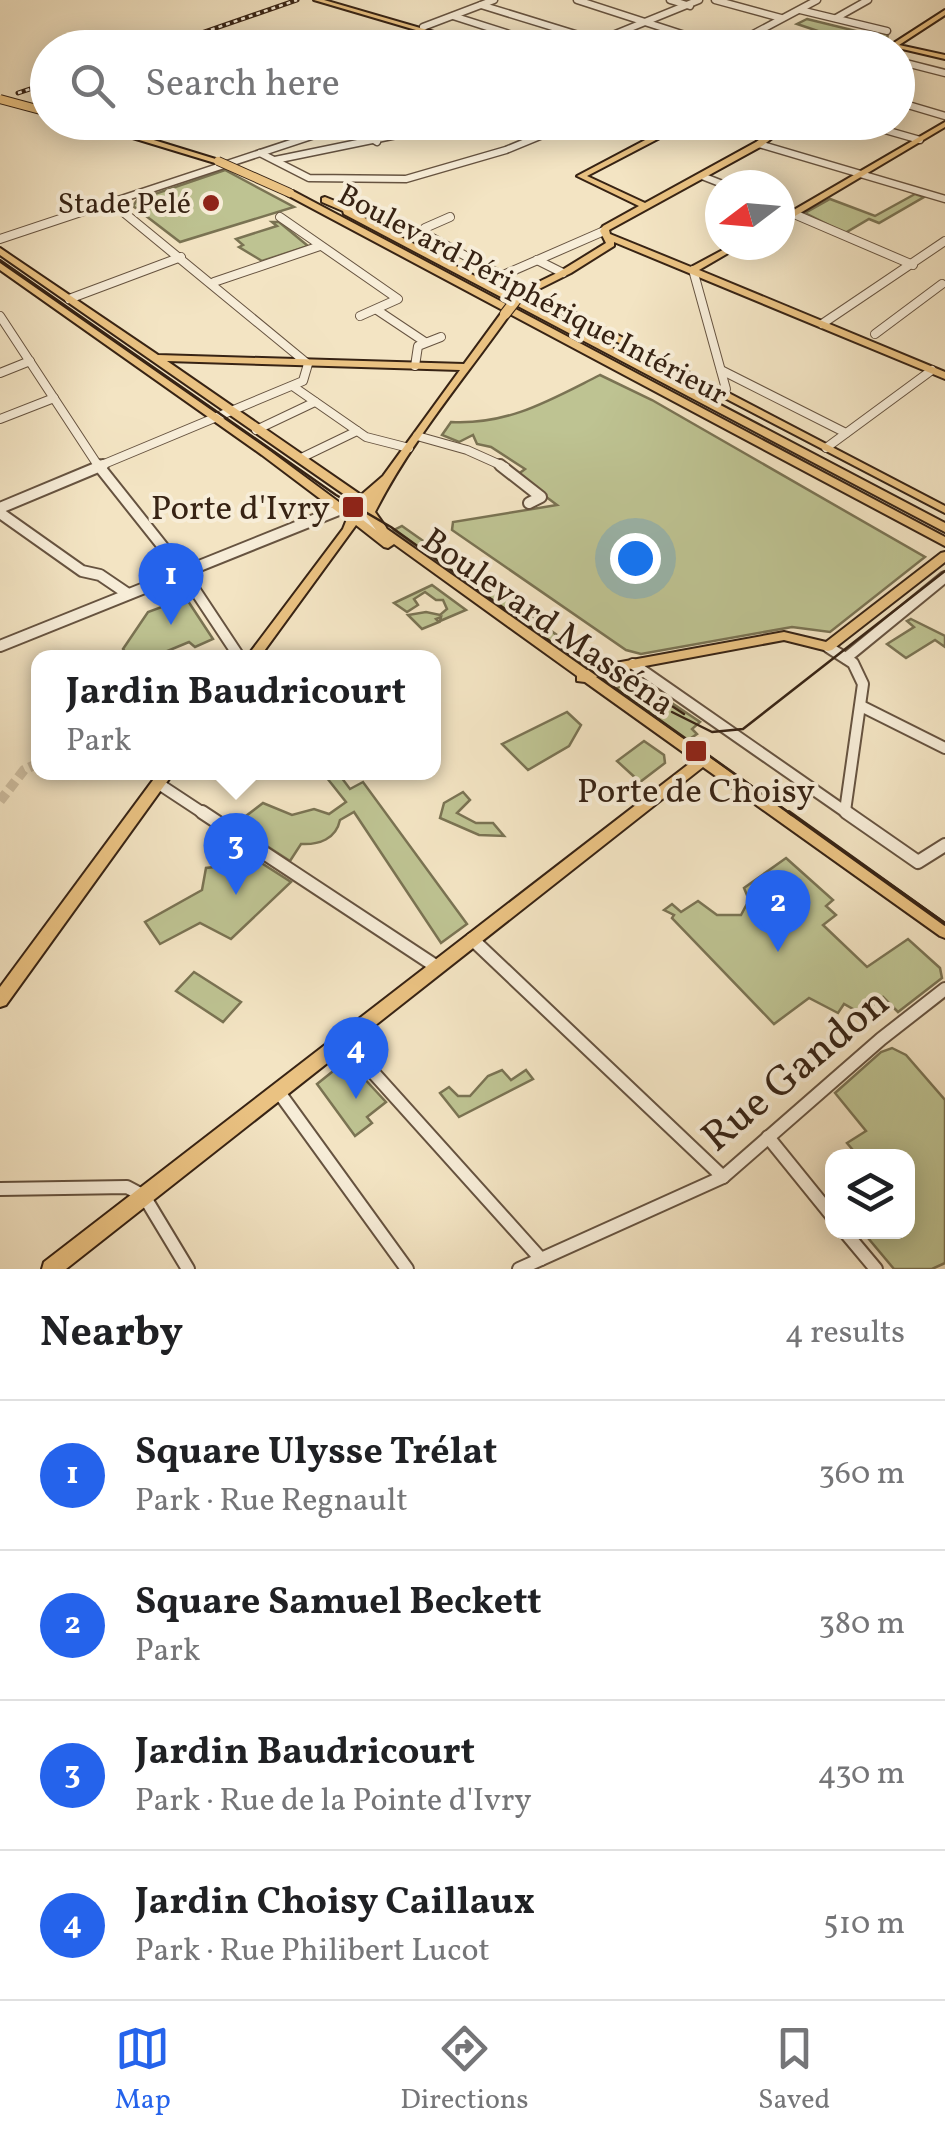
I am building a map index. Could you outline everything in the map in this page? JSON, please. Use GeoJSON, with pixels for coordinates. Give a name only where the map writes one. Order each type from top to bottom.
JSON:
{"type":"FeatureCollection","features":[{"type":"Feature","properties":{"kind":"highway"},"geometry":{"type":"LineString","coordinates":[[0,95],[30,103]]}},
{"type":"Feature","properties":{"kind":"highway","name":"Boulevard Périphérique Intérieur"},"geometry":{"type":"LineString","coordinates":[[146,140],[218,161],[321,204],[714,405],[945,542]]}},
{"type":"Feature","properties":{"kind":"highway"},"geometry":{"type":"LineString","coordinates":[[171,140],[246,162],[321,204],[408,234],[523,293]]}},
{"type":"Feature","properties":{"kind":"highway"},"geometry":{"type":"LineString","coordinates":[[321,204],[348,233],[627,384],[714,405]]}},
{"type":"Feature","properties":{"kind":"highway"},"geometry":{"type":"LineString","coordinates":[[551,307],[673,374],[714,405],[945,528]]}},
{"type":"Feature","properties":{"kind":"main road"},"geometry":{"type":"LineString","coordinates":[[316,0],[432,30]]}},
{"type":"Feature","properties":{"kind":"main road"},"geometry":{"type":"LineString","coordinates":[[915,31],[945,12]]}},
{"type":"Feature","properties":{"kind":"main road"},"geometry":{"type":"LineString","coordinates":[[915,51],[945,57]]}},
{"type":"Feature","properties":{"kind":"main road"},"geometry":{"type":"LineString","coordinates":[[795,214],[945,124]]}},
{"type":"Feature","properties":{"kind":"main road"},"geometry":{"type":"LineString","coordinates":[[645,206],[581,176],[649,140]]}},
{"type":"Feature","properties":{"kind":"main road"},"geometry":{"type":"LineString","coordinates":[[606,234],[645,206],[765,140]]}},
{"type":"Feature","properties":{"kind":"main road"},"geometry":{"type":"LineString","coordinates":[[606,234],[694,274],[822,324],[870,338],[945,376]]}},
{"type":"Feature","properties":{"kind":"main road"},"geometry":{"type":"LineString","coordinates":[[563,273],[612,244],[606,234]]}},
{"type":"Feature","properties":{"kind":"main road"},"geometry":{"type":"LineString","coordinates":[[258,650],[354,510],[387,478],[523,293],[614,248],[635,246]]}},
{"type":"Feature","properties":{"kind":"main road","name":"Boulevard Masséna"},"geometry":{"type":"LineString","coordinates":[[0,251],[301,458],[354,510],[945,943]]}},
{"type":"Feature","properties":{"kind":"main road"},"geometry":{"type":"LineString","coordinates":[[694,274],[715,260]]}},
{"type":"Feature","properties":{"kind":"main road","name":"Boulevard Masséna"},"geometry":{"type":"LineString","coordinates":[[0,266],[381,529],[583,677]]}},
{"type":"Feature","properties":{"kind":"main road"},"geometry":{"type":"LineString","coordinates":[[523,293],[551,307]]}},
{"type":"Feature","properties":{"kind":"main road"},"geometry":{"type":"LineString","coordinates":[[154,358],[468,367]]}},
{"type":"Feature","properties":{"kind":"main road"},"geometry":{"type":"LineString","coordinates":[[156,374],[190,360]]}},
{"type":"Feature","properties":{"kind":"main road"},"geometry":{"type":"LineString","coordinates":[[714,405],[826,448],[945,510]]}},
{"type":"Feature","properties":{"kind":"main road"},"geometry":{"type":"LineString","coordinates":[[583,677],[784,636],[828,647],[941,559]]}},
{"type":"Feature","properties":{"kind":"main road"},"geometry":{"type":"LineString","coordinates":[[51,1269],[701,762]]}},
{"type":"Feature","properties":{"kind":"main road","name":"Boulevard Masséna"},"geometry":{"type":"LineString","coordinates":[[701,762],[945,932]]}},
{"type":"Feature","properties":{"kind":"main road"},"geometry":{"type":"LineString","coordinates":[[0,1000],[162,780]]}},
{"type":"Feature","properties":{"kind":"street"},"geometry":{"type":"LineString","coordinates":[[423,27],[494,0]]}},
{"type":"Feature","properties":{"kind":"street"},"geometry":{"type":"LineString","coordinates":[[576,0],[670,30]]}},
{"type":"Feature","properties":{"kind":"street"},"geometry":{"type":"LineString","coordinates":[[591,4],[601,0]]}},
{"type":"Feature","properties":{"kind":"street"},"geometry":{"type":"LineString","coordinates":[[670,0],[689,5]]}},
{"type":"Feature","properties":{"kind":"street"},"geometry":{"type":"LineString","coordinates":[[627,30],[699,0]]}},
{"type":"Feature","properties":{"kind":"street"},"geometry":{"type":"LineString","coordinates":[[716,0],[782,19]]}},
{"type":"Feature","properties":{"kind":"street"},"geometry":{"type":"LineString","coordinates":[[760,30],[816,0]]}},
{"type":"Feature","properties":{"kind":"street"},"geometry":{"type":"LineString","coordinates":[[835,18],[868,0]]}},
{"type":"Feature","properties":{"kind":"street"},"geometry":{"type":"LineString","coordinates":[[481,5],[561,30]]}},
{"type":"Feature","properties":{"kind":"street"},"geometry":{"type":"LineString","coordinates":[[799,10],[883,30]]}},
{"type":"Feature","properties":{"kind":"street"},"geometry":{"type":"LineString","coordinates":[[453,16],[497,30]]}},
{"type":"Feature","properties":{"kind":"street"},"geometry":{"type":"LineString","coordinates":[[915,65],[945,73]]}},
{"type":"Feature","properties":{"kind":"street"},"geometry":{"type":"LineString","coordinates":[[915,107],[945,116]]}},
{"type":"Feature","properties":{"kind":"street"},"geometry":{"type":"LineString","coordinates":[[915,139],[920,140]]}},
{"type":"Feature","properties":{"kind":"street"},"geometry":{"type":"LineString","coordinates":[[0,239],[300,140]]}},
{"type":"Feature","properties":{"kind":"street"},"geometry":{"type":"LineString","coordinates":[[276,160],[385,140]]}},
{"type":"Feature","properties":{"kind":"street"},"geometry":{"type":"LineString","coordinates":[[262,152],[302,176],[373,179],[420,176],[531,140]]}},
{"type":"Feature","properties":{"kind":"street"},"geometry":{"type":"LineString","coordinates":[[759,144],[945,199]]}},
{"type":"Feature","properties":{"kind":"street"},"geometry":{"type":"LineString","coordinates":[[934,196],[945,188]]}},
{"type":"Feature","properties":{"kind":"street"},"geometry":{"type":"LineString","coordinates":[[111,202],[214,282],[308,364],[303,382],[294,387],[0,511],[82,571],[100,575],[128,594]]}},
{"type":"Feature","properties":{"kind":"street"},"geometry":{"type":"LineString","coordinates":[[100,206],[128,216]]}},
{"type":"Feature","properties":{"kind":"street"},"geometry":{"type":"LineString","coordinates":[[795,214],[914,264]]}},
{"type":"Feature","properties":{"kind":"street"},"geometry":{"type":"LineString","coordinates":[[280,217],[394,296],[396,303],[360,316]]}},
{"type":"Feature","properties":{"kind":"street"},"geometry":{"type":"LineString","coordinates":[[450,217],[423,230],[523,293]]}},
{"type":"Feature","properties":{"kind":"street"},"geometry":{"type":"LineString","coordinates":[[501,276],[592,232],[606,234]]}},
{"type":"Feature","properties":{"kind":"street"},"geometry":{"type":"LineString","coordinates":[[822,324],[945,241]]}},
{"type":"Feature","properties":{"kind":"street"},"geometry":{"type":"LineString","coordinates":[[214,282],[320,246]]}},
{"type":"Feature","properties":{"kind":"street"},"geometry":{"type":"LineString","coordinates":[[69,299],[181,257]]}},
{"type":"Feature","properties":{"kind":"street"},"geometry":{"type":"LineString","coordinates":[[537,260],[563,273]]}},
{"type":"Feature","properties":{"kind":"street"},"geometry":{"type":"LineString","coordinates":[[694,274],[726,389],[714,405]]}},
{"type":"Feature","properties":{"kind":"street"},"geometry":{"type":"LineString","coordinates":[[870,338],[944,283]]}},
{"type":"Feature","properties":{"kind":"street"},"geometry":{"type":"LineString","coordinates":[[380,308],[432,340],[418,346],[415,366]]}},
{"type":"Feature","properties":{"kind":"street"},"geometry":{"type":"LineString","coordinates":[[0,316],[99,467],[183,572],[235,650]]}},
{"type":"Feature","properties":{"kind":"street"},"geometry":{"type":"LineString","coordinates":[[0,374],[30,361]]}},
{"type":"Feature","properties":{"kind":"street"},"geometry":{"type":"LineString","coordinates":[[721,370],[846,433]]}},
{"type":"Feature","properties":{"kind":"street"},"geometry":{"type":"LineString","coordinates":[[826,448],[932,370]]}},
{"type":"Feature","properties":{"kind":"street"},"geometry":{"type":"LineString","coordinates":[[294,387],[357,431],[409,448]]}},
{"type":"Feature","properties":{"kind":"street"},"geometry":{"type":"LineString","coordinates":[[0,420],[54,398]]}},
{"type":"Feature","properties":{"kind":"street"},"geometry":{"type":"LineString","coordinates":[[256,430],[314,402]]}},
{"type":"Feature","properties":{"kind":"street"},"geometry":{"type":"LineString","coordinates":[[301,458],[357,431]]}},
{"type":"Feature","properties":{"kind":"street"},"geometry":{"type":"LineString","coordinates":[[418,436],[456,443],[528,484],[541,497],[529,503]]}},
{"type":"Feature","properties":{"kind":"street"},"geometry":{"type":"LineString","coordinates":[[0,646],[183,572],[354,510]]}},
{"type":"Feature","properties":{"kind":"street"},"geometry":{"type":"LineString","coordinates":[[846,658],[945,576]]}},
{"type":"Feature","properties":{"kind":"street"},"geometry":{"type":"LineString","coordinates":[[828,647],[846,658],[863,679],[845,811]]}},
{"type":"Feature","properties":{"kind":"street","name":"Boulevard Masséna"},"geometry":{"type":"LineString","coordinates":[[633,664],[922,862],[945,845]]}},
{"type":"Feature","properties":{"kind":"street"},"geometry":{"type":"LineString","coordinates":[[861,706],[945,748]]}},
{"type":"Feature","properties":{"kind":"street"},"geometry":{"type":"LineString","coordinates":[[166,780],[437,966]]}},
{"type":"Feature","properties":{"kind":"street"},"geometry":{"type":"LineString","coordinates":[[472,939],[723,1176]]}},
{"type":"Feature","properties":{"kind":"street","name":"Rue Gandon"},"geometry":{"type":"LineString","coordinates":[[520,1269],[723,1176],[945,989]]}},
{"type":"Feature","properties":{"kind":"street"},"geometry":{"type":"LineString","coordinates":[[344,1040],[541,1259]]}},
{"type":"Feature","properties":{"kind":"street"},"geometry":{"type":"LineString","coordinates":[[278,1092],[407,1269]]}},
{"type":"Feature","properties":{"kind":"street"},"geometry":{"type":"LineString","coordinates":[[768,1137],[825,1207]]}},
{"type":"Feature","properties":{"kind":"street"},"geometry":{"type":"LineString","coordinates":[[0,1189],[127,1187],[144,1196],[188,1269]]}},
{"type":"Feature","properties":{"kind":"street"},"geometry":{"type":"LineString","coordinates":[[852,1239],[876,1269]]}},
{"type":"Feature","properties":{"kind":"green space"},"geometry":{"type":"Polygon","coordinates":[[[807,19],[852,30],[815,30],[797,24],[807,19]]]}},
{"type":"Feature","properties":{"kind":"green space","name":"Stade Pelé"},"geometry":{"type":"Polygon","coordinates":[[[225,170],[294,207],[180,242],[133,206],[137,200],[225,170]]]}},
{"type":"Feature","properties":{"kind":"green space"},"geometry":{"type":"Polygon","coordinates":[[[915,194],[924,197],[879,223],[869,219],[845,233],[805,213],[830,199],[875,216],[915,194]]]}},
{"type":"Feature","properties":{"kind":"green space"},"geometry":{"type":"Polygon","coordinates":[[[272,222],[279,222],[308,246],[262,261],[239,247],[243,245],[236,239],[277,226],[272,222]]]}},
{"type":"Feature","properties":{"kind":"green space"},"geometry":{"type":"Polygon","coordinates":[[[600,375],[652,400],[925,557],[830,632],[792,627],[641,654],[626,650],[452,530],[453,522],[557,505],[517,475],[525,469],[491,447],[477,444],[473,435],[459,442],[442,435],[451,422],[510,415],[600,375]]]}},
{"type":"Feature","properties":{"kind":"green space"},"geometry":{"type":"Polygon","coordinates":[[[402,526],[581,652],[572,657],[394,530],[402,526]]]}},
{"type":"Feature","properties":{"kind":"green space"},"geometry":{"type":"Polygon","coordinates":[[[432,585],[466,610],[440,621],[441,617],[436,619],[439,622],[422,629],[408,615],[440,615],[447,609],[443,600],[425,592],[414,599],[418,605],[407,612],[394,603],[432,585]]]}},
{"type":"Feature","properties":{"kind":"green space"},"geometry":{"type":"Polygon","coordinates":[[[186,598],[213,639],[195,647],[189,642],[170,650],[124,650],[148,612],[186,598]]]}},
{"type":"Feature","properties":{"kind":"green space"},"geometry":{"type":"Polygon","coordinates":[[[911,619],[945,636],[945,647],[935,640],[906,658],[887,644],[914,627],[907,621],[911,619]]]}},
{"type":"Feature","properties":{"kind":"green space"},"geometry":{"type":"Polygon","coordinates":[[[633,677],[700,722],[692,729],[697,734],[688,740],[616,689],[633,677]]]}},
{"type":"Feature","properties":{"kind":"green space"},"geometry":{"type":"Polygon","coordinates":[[[567,712],[581,725],[569,746],[528,770],[502,744],[567,712]]]}},
{"type":"Feature","properties":{"kind":"green space"},"geometry":{"type":"Polygon","coordinates":[[[644,741],[664,755],[665,763],[640,782],[617,761],[644,741]]]}},
{"type":"Feature","properties":{"kind":"green space"},"geometry":{"type":"Polygon","coordinates":[[[329,780],[343,780],[350,789],[363,782],[467,924],[441,943],[354,812],[340,820],[326,840],[301,844],[290,861],[234,825],[263,803],[292,815],[314,809],[329,814],[346,802],[329,780]]]}},
{"type":"Feature","properties":{"kind":"green space"},"geometry":{"type":"Polygon","coordinates":[[[463,792],[470,800],[457,813],[476,823],[493,823],[504,836],[479,835],[440,818],[444,803],[463,792]]]}},
{"type":"Feature","properties":{"kind":"green space"},"geometry":{"type":"Polygon","coordinates":[[[246,853],[291,882],[231,939],[200,923],[160,944],[145,922],[202,890],[206,868],[232,865],[246,853]]]}},
{"type":"Feature","properties":{"kind":"green space"},"geometry":{"type":"Polygon","coordinates":[[[786,858],[833,900],[826,906],[836,915],[823,925],[867,967],[908,939],[940,968],[942,978],[898,1012],[883,997],[862,1014],[844,1004],[838,1013],[809,998],[774,1024],[672,918],[674,915],[664,910],[672,904],[681,912],[698,901],[717,915],[741,915],[749,900],[744,888],[786,858]]]}},
{"type":"Feature","properties":{"kind":"green space"},"geometry":{"type":"Polygon","coordinates":[[[194,972],[241,1002],[223,1022],[176,991],[194,972]]]}},
{"type":"Feature","properties":{"kind":"green space"},"geometry":{"type":"Polygon","coordinates":[[[892,1048],[906,1055],[945,1100],[945,1263],[932,1269],[894,1269],[869,1239],[915,1239],[915,1149],[852,1149],[847,1143],[866,1131],[835,1093],[881,1052],[892,1048]]]}},
{"type":"Feature","properties":{"kind":"green space"},"geometry":{"type":"Polygon","coordinates":[[[347,1060],[386,1102],[367,1117],[372,1123],[355,1136],[317,1084],[347,1060]]]}},
{"type":"Feature","properties":{"kind":"green space"},"geometry":{"type":"Polygon","coordinates":[[[502,1070],[511,1080],[526,1070],[533,1079],[459,1117],[440,1093],[449,1087],[458,1096],[470,1096],[488,1076],[502,1070]]]}},
{"type":"Feature","properties":{"kind":"tunnel"},"geometry":{"type":"LineString","coordinates":[[0,801],[31,767]]}},
{"type":"Feature","properties":{"kind":"tram line"},"geometry":{"type":"LineString","coordinates":[[0,260],[336,495],[391,527],[792,815]]}},
{"type":"Feature","properties":{"kind":"tram line"},"geometry":{"type":"LineString","coordinates":[[672,712],[712,732],[743,729],[945,571]]}},
{"type":"Feature","properties":{"kind":"tram line"},"geometry":{"type":"LineString","coordinates":[[622,673],[684,714]]}},
{"type":"Feature","properties":{"kind":"tram line"},"geometry":{"type":"LineString","coordinates":[[789,812],[945,924]]}},
{"type":"Feature","properties":{"kind":"railway"},"geometry":{"type":"LineString","coordinates":[[210,30],[297,0]]}},
{"type":"Feature","properties":{"kind":"railway"},"geometry":{"type":"LineString","coordinates":[[18,93],[30,89]]}},
{"type":"Feature","properties":{"kind":"place","name":"Stade Pelé"},"geometry":{"type":"Point","coordinates":[211,203]}},
{"type":"Feature","properties":{"kind":"place","name":"Porte d'Ivry"},"geometry":{"type":"Point","coordinates":[353,507]}},
{"type":"Feature","properties":{"kind":"place","name":"Square Ulysse Trélat"},"geometry":{"type":"Point","coordinates":[171,625]}},
{"type":"Feature","properties":{"kind":"place","name":"Porte de Choisy"},"geometry":{"type":"Point","coordinates":[696,751]}},
{"type":"Feature","properties":{"kind":"place","name":"Jardin Baudricourt"},"geometry":{"type":"Point","coordinates":[236,895]}},
{"type":"Feature","properties":{"kind":"place","name":"Square Samuel Beckett"},"geometry":{"type":"Point","coordinates":[778,952]}},
{"type":"Feature","properties":{"kind":"place","name":"Jardin Choisy Caillaux"},"geometry":{"type":"Point","coordinates":[356,1099]}}]}
